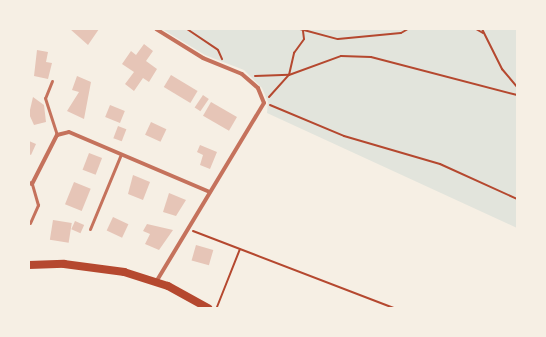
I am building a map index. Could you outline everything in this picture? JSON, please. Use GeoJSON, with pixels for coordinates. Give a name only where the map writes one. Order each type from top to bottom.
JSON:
{"type":"FeatureCollection","features":[{"type":"Feature","properties":{"kind":"main road"},"geometry":{"type":"LineString","coordinates":[[29,266],[93,266],[155,282],[208,308]]}},
{"type":"Feature","properties":{"kind":"street"},"geometry":{"type":"LineString","coordinates":[[155,282],[264,103],[258,88],[242,74],[223,64],[197,54],[156,29]]}},
{"type":"Feature","properties":{"kind":"street"},"geometry":{"type":"LineString","coordinates":[[31,184],[57,135],[69,132],[210,192]]}},
{"type":"Feature","properties":{"kind":"lane"},"geometry":{"type":"LineString","coordinates":[[52,82],[45,98],[57,135]]}},
{"type":"Feature","properties":{"kind":"lane"},"geometry":{"type":"LineString","coordinates":[[90,229],[121,154]]}},
{"type":"Feature","properties":{"kind":"lane"},"geometry":{"type":"LineString","coordinates":[[30,223],[38,205],[31,184]]}},
{"type":"Feature","properties":{"kind":"path"},"geometry":{"type":"LineString","coordinates":[[187,29],[218,50],[223,64]]}},
{"type":"Feature","properties":{"kind":"path"},"geometry":{"type":"LineString","coordinates":[[300,29],[338,39],[373,37],[408,29]]}},
{"type":"Feature","properties":{"kind":"path"},"geometry":{"type":"LineString","coordinates":[[476,29],[483,33]]}},
{"type":"Feature","properties":{"kind":"path"},"geometry":{"type":"LineString","coordinates":[[482,29],[502,69],[517,87]]}},
{"type":"Feature","properties":{"kind":"path"},"geometry":{"type":"LineString","coordinates":[[303,31],[304,39],[294,54],[289,74],[264,103],[344,136],[440,164],[517,199]]}},
{"type":"Feature","properties":{"kind":"path"},"geometry":{"type":"LineString","coordinates":[[242,74],[289,74],[341,56],[371,57],[517,95]]}},
{"type":"Feature","properties":{"kind":"path"},"geometry":{"type":"LineString","coordinates":[[188,229],[394,308]]}},
{"type":"Feature","properties":{"kind":"path"},"geometry":{"type":"LineString","coordinates":[[216,308],[240,249]]}},
{"type":"Feature","properties":{"kind":"shaded area"},"geometry":{"type":"Polygon","coordinates":[[[162,29],[517,29],[517,228],[267,113],[268,102],[262,88],[244,70],[205,55],[162,29]]]}},
{"type":"Feature","properties":{"kind":"building"},"geometry":{"type":"Polygon","coordinates":[[[70,29],[99,29],[88,45],[70,29]]]}},
{"type":"Feature","properties":{"kind":"building"},"geometry":{"type":"Polygon","coordinates":[[[144,44],[153,51],[146,61],[157,69],[149,82],[143,78],[134,91],[125,84],[134,72],[122,64],[131,51],[136,55],[144,44]]]}},
{"type":"Feature","properties":{"kind":"building"},"geometry":{"type":"Polygon","coordinates":[[[37,50],[48,52],[46,62],[52,63],[48,79],[34,76],[37,50]]]}},
{"type":"Feature","properties":{"kind":"building"},"geometry":{"type":"Polygon","coordinates":[[[171,75],[198,91],[190,103],[164,87],[171,75]]]}},
{"type":"Feature","properties":{"kind":"building"},"geometry":{"type":"Polygon","coordinates":[[[77,76],[91,82],[84,119],[67,111],[79,92],[72,90],[77,76]]]}},
{"type":"Feature","properties":{"kind":"building"},"geometry":{"type":"Polygon","coordinates":[[[203,95],[209,99],[200,111],[195,107],[203,95]]]}},
{"type":"Feature","properties":{"kind":"building"},"geometry":{"type":"Polygon","coordinates":[[[33,97],[44,105],[46,122],[34,125],[29,114],[33,97]]]}},
{"type":"Feature","properties":{"kind":"building"},"geometry":{"type":"Polygon","coordinates":[[[211,102],[237,117],[229,131],[203,116],[211,102]]]}},
{"type":"Feature","properties":{"kind":"building"},"geometry":{"type":"Polygon","coordinates":[[[110,105],[125,111],[120,123],[105,117],[110,105]]]}},
{"type":"Feature","properties":{"kind":"building"},"geometry":{"type":"Polygon","coordinates":[[[151,122],[166,129],[160,142],[145,135],[151,122]]]}},
{"type":"Feature","properties":{"kind":"building"},"geometry":{"type":"Polygon","coordinates":[[[118,126],[126,129],[122,141],[113,138],[118,126]]]}},
{"type":"Feature","properties":{"kind":"building"},"geometry":{"type":"Polygon","coordinates":[[[29,141],[36,144],[31,155],[29,154],[29,141]]]}},
{"type":"Feature","properties":{"kind":"building"},"geometry":{"type":"Polygon","coordinates":[[[200,145],[217,152],[210,169],[200,165],[203,155],[197,152],[200,145]]]}},
{"type":"Feature","properties":{"kind":"building"},"geometry":{"type":"Polygon","coordinates":[[[89,153],[102,158],[96,175],[83,170],[89,153]]]}},
{"type":"Feature","properties":{"kind":"building"},"geometry":{"type":"Polygon","coordinates":[[[133,175],[150,182],[143,200],[128,194],[133,175]]]}},
{"type":"Feature","properties":{"kind":"building"},"geometry":{"type":"Polygon","coordinates":[[[74,182],[91,189],[82,211],[65,204],[74,182]]]}},
{"type":"Feature","properties":{"kind":"building"},"geometry":{"type":"Polygon","coordinates":[[[169,193],[186,200],[176,216],[163,212],[169,193]]]}},
{"type":"Feature","properties":{"kind":"building"},"geometry":{"type":"Polygon","coordinates":[[[113,217],[128,224],[122,238],[107,231],[113,217]]]}},
{"type":"Feature","properties":{"kind":"building"},"geometry":{"type":"Polygon","coordinates":[[[53,220],[72,223],[69,243],[50,240],[53,220]]]}},
{"type":"Feature","properties":{"kind":"building"},"geometry":{"type":"Polygon","coordinates":[[[75,221],[84,225],[80,233],[71,229],[75,221]]]}},
{"type":"Feature","properties":{"kind":"building"},"geometry":{"type":"Polygon","coordinates":[[[147,224],[173,230],[159,250],[145,244],[150,234],[143,231],[147,224]]]}},
{"type":"Feature","properties":{"kind":"building"},"geometry":{"type":"Polygon","coordinates":[[[196,245],[213,250],[209,265],[192,260],[196,245]]]}}]}
